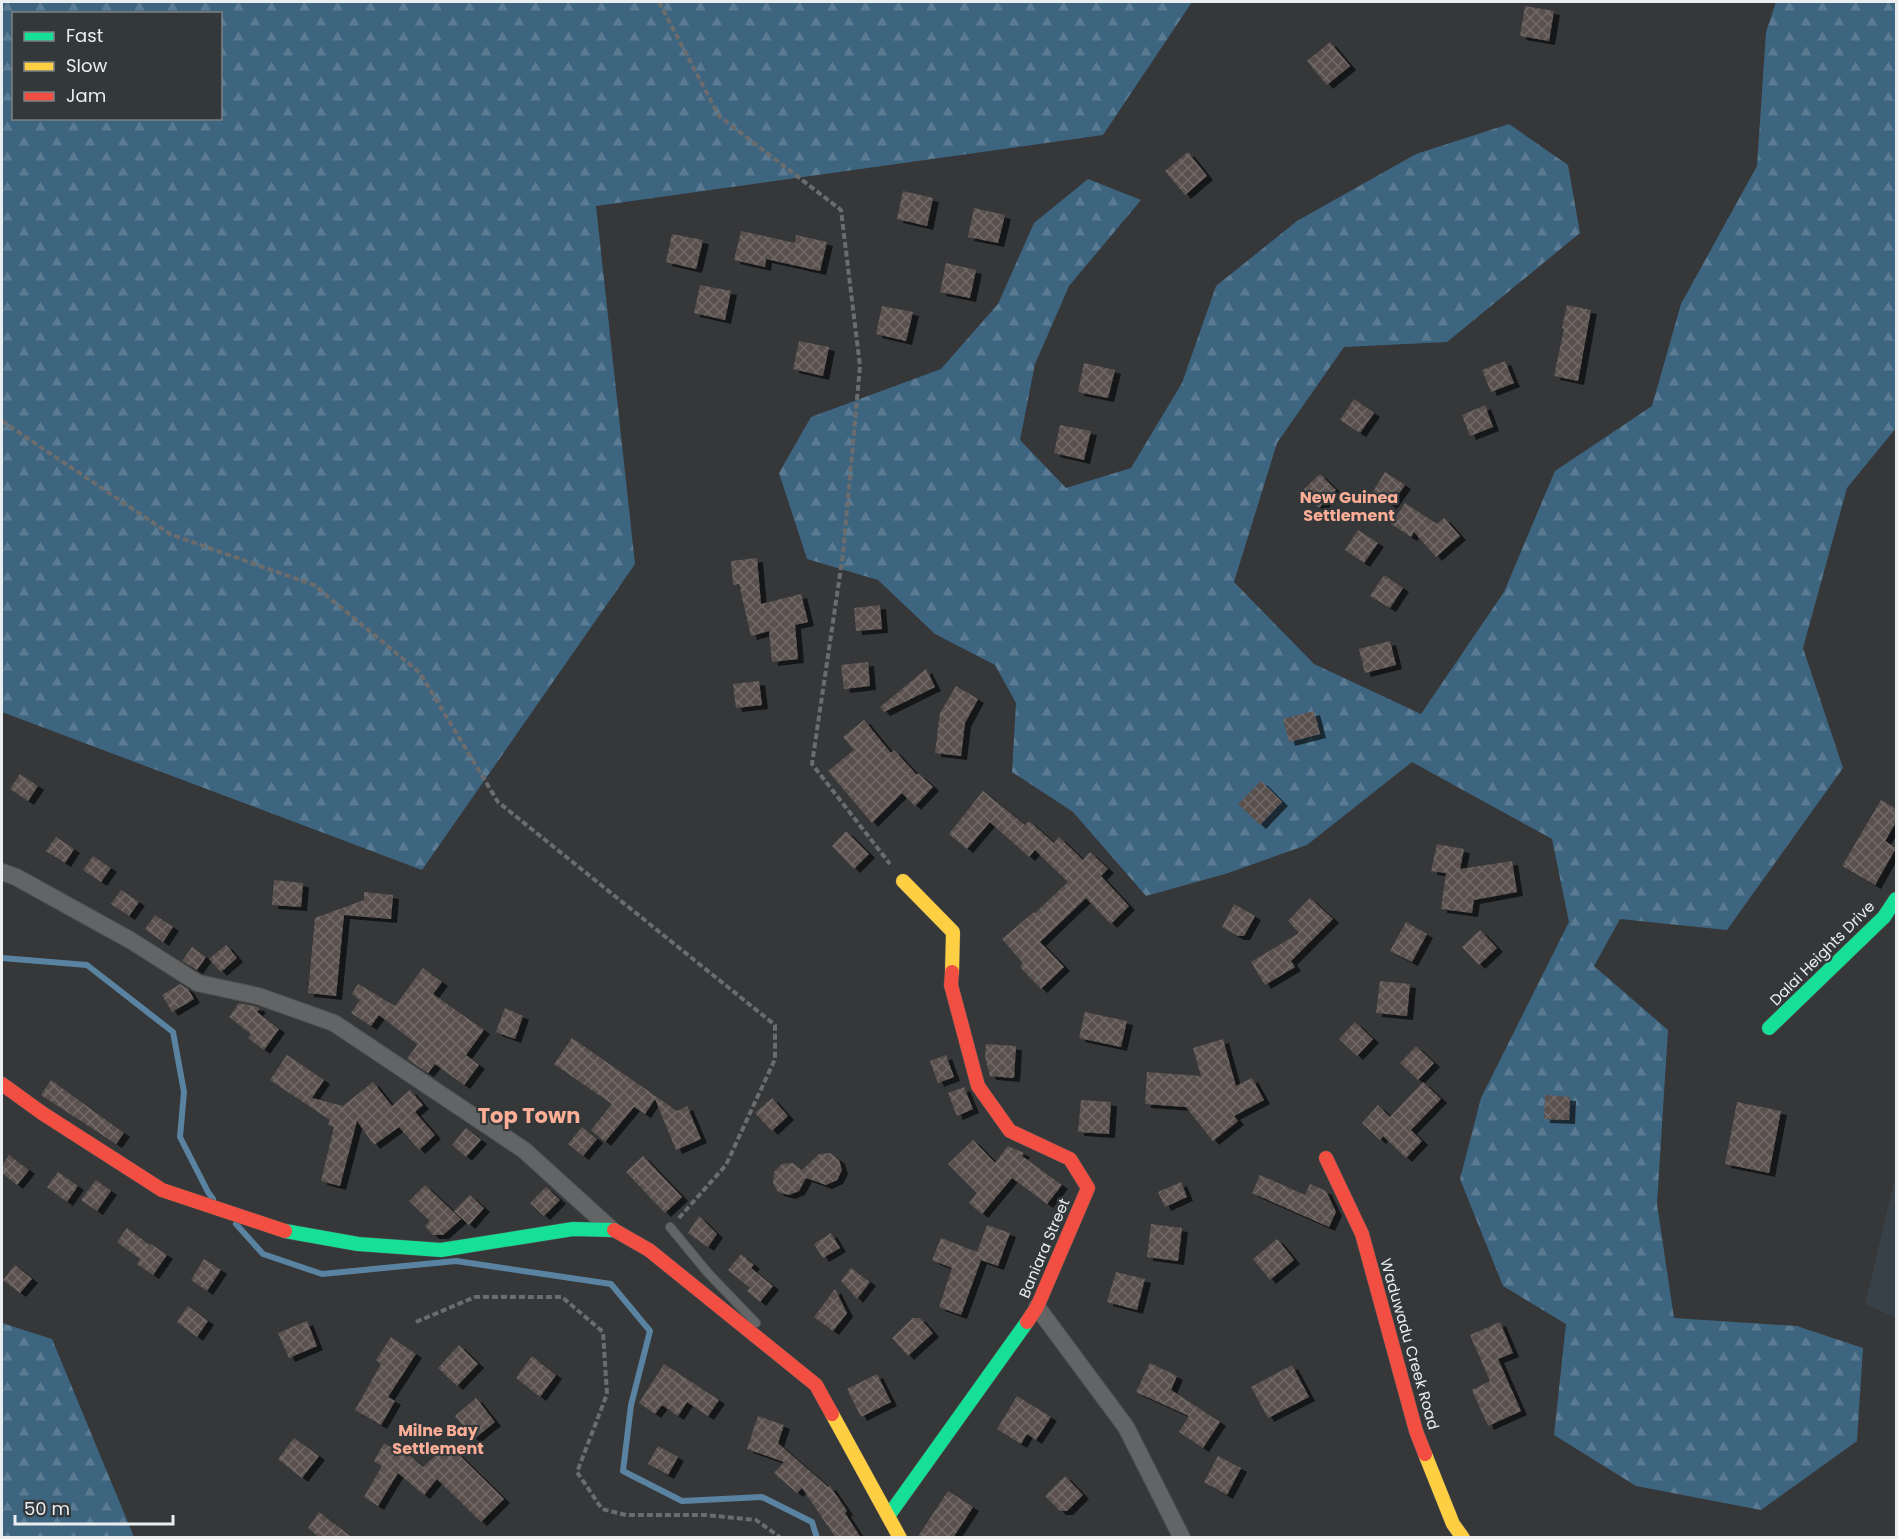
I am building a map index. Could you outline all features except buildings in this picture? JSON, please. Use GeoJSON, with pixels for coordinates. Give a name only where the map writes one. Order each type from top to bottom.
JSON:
{"type":"FeatureCollection","features":[{"type":"Feature","properties":{"kind":"street"},"geometry":{"type":"LineString","coordinates":[[2,872],[16,877],[130,939],[198,983],[258,996],[334,1023],[524,1150],[610,1229],[649,1250],[816,1385],[900,1538]]}},
{"type":"Feature","properties":{"kind":"street","name":"Baniara Street"},"geometry":{"type":"LineString","coordinates":[[889,1515],[1037,1307],[1088,1188],[1070,1159],[1010,1131],[978,1086],[951,985],[953,932],[903,881]]}},
{"type":"Feature","properties":{"kind":"street","name":"Dalai Heights Drive"},"geometry":{"type":"LineString","coordinates":[[1769,1028],[1884,917],[1896,899]]}},
{"type":"Feature","properties":{"kind":"street"},"geometry":{"type":"LineString","coordinates":[[2,1084],[42,1113],[162,1190],[283,1231],[358,1244],[441,1250],[573,1229],[610,1229]]}},
{"type":"Feature","properties":{"kind":"street","name":"Waduwadu Creek Road"},"geometry":{"type":"LineString","coordinates":[[1326,1158],[1362,1234],[1416,1431],[1453,1524],[1463,1538]]}},
{"type":"Feature","properties":{"kind":"street"},"geometry":{"type":"LineString","coordinates":[[1037,1307],[1126,1427],[1182,1538]]}},
{"type":"Feature","properties":{"kind":"lane"},"geometry":{"type":"LineString","coordinates":[[670,1227],[708,1273],[816,1385]]}},
{"type":"Feature","properties":{"kind":"path"},"geometry":{"type":"LineString","coordinates":[[659,2],[719,116],[841,210],[860,366],[843,554],[812,764],[903,881]]}},
{"type":"Feature","properties":{"kind":"path"},"geometry":{"type":"LineString","coordinates":[[2,420],[170,534],[314,585],[420,673],[498,802],[775,1025],[775,1059],[726,1165],[670,1227]]}},
{"type":"Feature","properties":{"kind":"path"},"geometry":{"type":"LineString","coordinates":[[416,1322],[475,1297],[562,1297],[603,1332],[607,1394],[577,1472],[602,1509],[626,1515],[706,1515],[756,1520],[781,1538]]}},
{"type":"Feature","properties":{"kind":"shaded area"},"geometry":{"type":"Polygon","coordinates":[[[1896,1174],[1896,1318],[1865,1304],[1896,1174]]]}},
{"type":"Feature","properties":{"kind":"green space"},"geometry":{"type":"Polygon","coordinates":[[[2,2],[1192,2],[1103,135],[596,206],[635,564],[422,870],[2,712],[2,2]]]}},
{"type":"Feature","properties":{"kind":"green space"},"geometry":{"type":"Polygon","coordinates":[[[1776,2],[1896,2],[1896,428],[1847,488],[1803,648],[1843,768],[1727,930],[1620,919],[1594,966],[1668,1030],[1657,1204],[1674,1318],[1797,1326],[1863,1348],[1857,1441],[1761,1510],[1636,1486],[1554,1435],[1566,1324],[1503,1286],[1460,1179],[1481,1098],[1569,922],[1552,839],[1412,762],[1307,845],[1225,874],[1146,896],[1073,812],[1012,772],[1016,703],[995,665],[935,634],[878,580],[807,559],[779,473],[811,417],[941,369],[998,304],[1034,223],[1088,179],[1141,200],[1069,286],[1035,364],[1020,440],[1066,488],[1131,468],[1182,383],[1216,286],[1297,221],[1416,154],[1509,124],[1568,165],[1580,233],[1447,342],[1344,347],[1277,443],[1234,582],[1314,664],[1421,714],[1504,592],[1555,471],[1652,406],[1681,304],[1757,166],[1766,32],[1776,2]]]}},
{"type":"Feature","properties":{"kind":"green space"},"geometry":{"type":"Polygon","coordinates":[[[2,1323],[52,1339],[134,1537],[2,1537],[2,1323]]]}},
{"type":"Feature","properties":{"kind":"waterway"},"geometry":{"type":"LineString","coordinates":[[2,958],[87,965],[173,1032],[184,1092],[180,1137],[213,1199]]}},
{"type":"Feature","properties":{"kind":"waterway"},"geometry":{"type":"LineString","coordinates":[[236,1224],[263,1254],[322,1274],[456,1261],[611,1284],[650,1331],[631,1405],[623,1471],[682,1501],[762,1497],[812,1522],[817,1538]]}},
{"type":"Feature","properties":{"kind":"traffic: fast"},"geometry":{"type":"LineString","coordinates":[[1769,1028],[1884,917],[1896,899]]}},
{"type":"Feature","properties":{"kind":"traffic: fast"},"geometry":{"type":"LineString","coordinates":[[285,1231],[358,1244],[441,1250],[573,1229],[614,1230]]}},
{"type":"Feature","properties":{"kind":"traffic: fast"},"geometry":{"type":"LineString","coordinates":[[889,1515],[1027,1322]]}},
{"type":"Feature","properties":{"kind":"traffic: slow"},"geometry":{"type":"LineString","coordinates":[[903,881],[953,932],[952,972]]}},
{"type":"Feature","properties":{"kind":"traffic: slow"},"geometry":{"type":"LineString","coordinates":[[832,1414],[900,1538]]}},
{"type":"Feature","properties":{"kind":"traffic: slow"},"geometry":{"type":"LineString","coordinates":[[1425,1454],[1453,1524],[1463,1538]]}},
{"type":"Feature","properties":{"kind":"traffic: jam"},"geometry":{"type":"LineString","coordinates":[[952,972],[951,985],[978,1086],[1010,1131],[1070,1159],[1088,1188],[1037,1307],[1027,1322]]}},
{"type":"Feature","properties":{"kind":"traffic: jam"},"geometry":{"type":"LineString","coordinates":[[2,1084],[42,1113],[162,1190],[285,1231]]}},
{"type":"Feature","properties":{"kind":"traffic: jam"},"geometry":{"type":"LineString","coordinates":[[1326,1158],[1362,1234],[1416,1431],[1425,1454]]}},
{"type":"Feature","properties":{"kind":"traffic: jam"},"geometry":{"type":"LineString","coordinates":[[614,1230],[649,1250],[816,1385],[832,1414]]}},
{"type":"Feature","properties":{"kind":"district","name":"New Guinea Settlement"},"geometry":{"type":"Point","coordinates":[1349,506]}},
{"type":"Feature","properties":{"kind":"district","name":"Top Town"},"geometry":{"type":"Point","coordinates":[529,1115]}},
{"type":"Feature","properties":{"kind":"district","name":"Milne Bay Settlement"},"geometry":{"type":"Point","coordinates":[438,1439]}}]}
